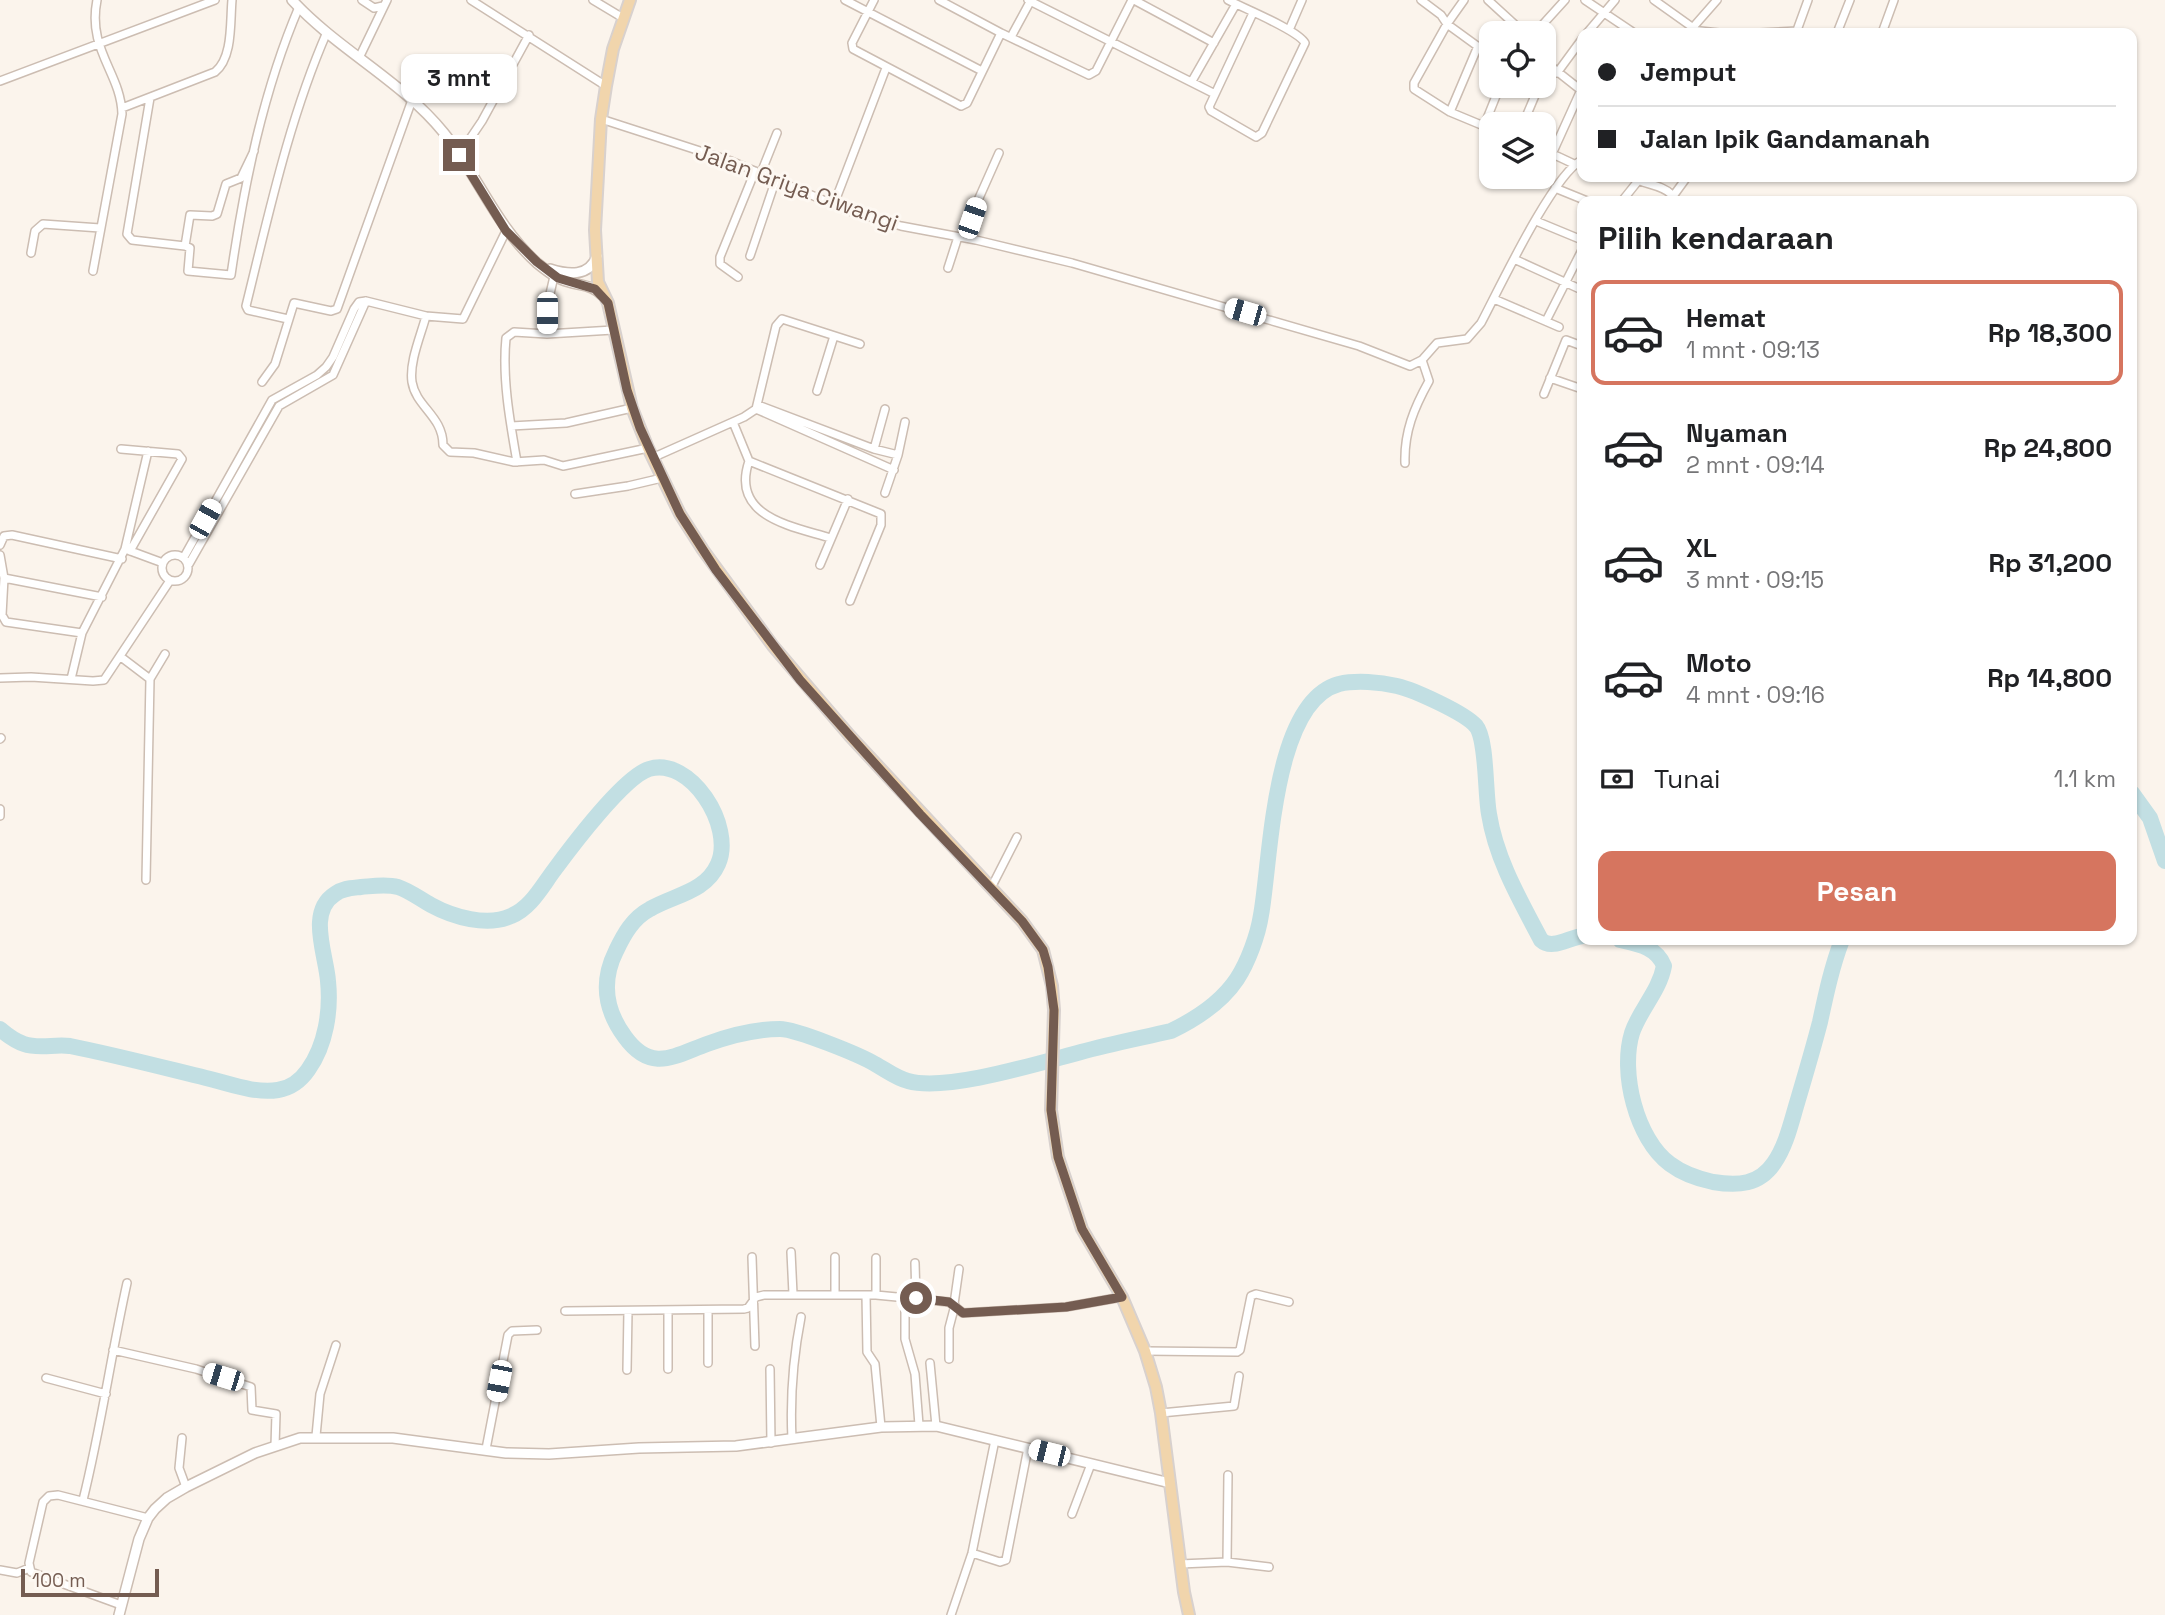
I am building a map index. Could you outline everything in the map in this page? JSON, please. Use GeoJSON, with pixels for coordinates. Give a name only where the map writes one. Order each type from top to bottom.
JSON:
{"type":"FeatureCollection","features":[{"type":"Feature","properties":{"kind":"main road"},"geometry":{"type":"LineString","coordinates":[[629,0],[612,49],[601,118],[595,230],[598,282],[608,303],[632,408],[650,453],[680,514],[716,570],[786,663],[876,765],[1022,921],[1043,950],[1054,1010],[1051,1110],[1058,1157],[1082,1229],[1122,1297],[1145,1351],[1161,1413],[1189,1615]]}},
{"type":"Feature","properties":{"kind":"street"},"geometry":{"type":"LineString","coordinates":[[93,271],[121,126],[122,107],[98,46],[95,12],[97,0]]}},
{"type":"Feature","properties":{"kind":"street"},"geometry":{"type":"LineString","coordinates":[[122,107],[215,72],[223,66],[232,0]]}},
{"type":"Feature","properties":{"kind":"street"},"geometry":{"type":"LineString","coordinates":[[362,0],[374,8],[385,3]]}},
{"type":"Feature","properties":{"kind":"street"},"geometry":{"type":"LineString","coordinates":[[471,0],[606,86]]}},
{"type":"Feature","properties":{"kind":"street"},"geometry":{"type":"LineString","coordinates":[[593,0],[623,18]]}},
{"type":"Feature","properties":{"kind":"street"},"geometry":{"type":"LineString","coordinates":[[845,0],[982,71]]}},
{"type":"Feature","properties":{"kind":"street"},"geometry":{"type":"LineString","coordinates":[[874,0],[852,43],[853,49],[961,106],[967,103],[1001,33]]}},
{"type":"Feature","properties":{"kind":"street"},"geometry":{"type":"LineString","coordinates":[[939,0],[1089,75],[1096,71],[1132,1]]}},
{"type":"Feature","properties":{"kind":"street"},"geometry":{"type":"LineString","coordinates":[[1011,37],[1030,0],[1215,94]]}},
{"type":"Feature","properties":{"kind":"street"},"geometry":{"type":"LineString","coordinates":[[1122,0],[1132,1],[1214,43]]}},
{"type":"Feature","properties":{"kind":"street"},"geometry":{"type":"LineString","coordinates":[[1228,0],[1289,30],[1302,37],[1304,43],[1261,134],[1256,137],[1211,111],[1209,107],[1254,13]]}},
{"type":"Feature","properties":{"kind":"street"},"geometry":{"type":"LineString","coordinates":[[1289,30],[1302,0]]}},
{"type":"Feature","properties":{"kind":"street"},"geometry":{"type":"LineString","coordinates":[[1421,0],[1441,15],[1447,24],[1478,46],[1450,112]]}},
{"type":"Feature","properties":{"kind":"street"},"geometry":{"type":"LineString","coordinates":[[1464,0],[1447,24],[1414,87],[1417,93],[1450,112],[1479,124]]}},
{"type":"Feature","properties":{"kind":"street"},"geometry":{"type":"LineString","coordinates":[[1488,0],[1511,21]]}},
{"type":"Feature","properties":{"kind":"street"},"geometry":{"type":"LineString","coordinates":[[1546,21],[1565,0]]}},
{"type":"Feature","properties":{"kind":"street"},"geometry":{"type":"LineString","coordinates":[[1585,0],[1626,28]]}},
{"type":"Feature","properties":{"kind":"street"},"geometry":{"type":"LineString","coordinates":[[1592,28],[1615,0]]}},
{"type":"Feature","properties":{"kind":"street"},"geometry":{"type":"LineString","coordinates":[[1654,0],[1688,28]]}},
{"type":"Feature","properties":{"kind":"street"},"geometry":{"type":"LineString","coordinates":[[1692,28],[1717,0]]}},
{"type":"Feature","properties":{"kind":"street"},"geometry":{"type":"LineString","coordinates":[[1800,28],[1808,0]]}},
{"type":"Feature","properties":{"kind":"street"},"geometry":{"type":"LineString","coordinates":[[1839,28],[1850,0]]}},
{"type":"Feature","properties":{"kind":"street"},"geometry":{"type":"LineString","coordinates":[[1884,28],[1894,0]]}},
{"type":"Feature","properties":{"kind":"street"},"geometry":{"type":"LineString","coordinates":[[0,81],[98,46],[210,1]]}},
{"type":"Feature","properties":{"kind":"street"},"geometry":{"type":"LineString","coordinates":[[359,58],[385,3]]}},
{"type":"Feature","properties":{"kind":"street"},"geometry":{"type":"LineString","coordinates":[[150,97],[127,234],[132,240],[190,247],[188,271],[231,276],[254,151],[295,4],[391,81],[443,132],[506,231],[542,266],[569,282],[595,289],[608,303]]}},
{"type":"Feature","properties":{"kind":"street"},"geometry":{"type":"LineString","coordinates":[[1192,81],[1236,4]]}},
{"type":"Feature","properties":{"kind":"street"},"geometry":{"type":"LineString","coordinates":[[289,319],[248,310],[246,306],[286,145],[309,74],[327,32]]}},
{"type":"Feature","properties":{"kind":"street"},"geometry":{"type":"LineString","coordinates":[[459,155],[488,111],[528,35]]}},
{"type":"Feature","properties":{"kind":"street"},"geometry":{"type":"LineString","coordinates":[[1577,46],[1557,73],[1577,87]]}},
{"type":"Feature","properties":{"kind":"street"},"geometry":{"type":"LineString","coordinates":[[834,204],[886,68]]}},
{"type":"Feature","properties":{"kind":"street"},"geometry":{"type":"LineString","coordinates":[[1556,137],[1577,99]]}},
{"type":"Feature","properties":{"kind":"street"},"geometry":{"type":"LineString","coordinates":[[262,382],[275,364],[295,303],[331,311],[337,309],[412,100]]}},
{"type":"Feature","properties":{"kind":"street","name":"Jalan Griya Ciwangi"},"geometry":{"type":"LineString","coordinates":[[601,118],[758,172],[834,204],[901,226],[961,237],[1072,264],[1359,346],[1410,366],[1422,360]]}},
{"type":"Feature","properties":{"kind":"street"},"geometry":{"type":"LineString","coordinates":[[738,277],[730,274],[720,264],[720,257],[778,133]]}},
{"type":"Feature","properties":{"kind":"street"},"geometry":{"type":"LineString","coordinates":[[186,246],[190,215],[217,214],[226,184],[241,178],[254,151]]}},
{"type":"Feature","properties":{"kind":"street"},"geometry":{"type":"LineString","coordinates":[[948,268],[999,153]]}},
{"type":"Feature","properties":{"kind":"street"},"geometry":{"type":"LineString","coordinates":[[1556,155],[1577,162]]}},
{"type":"Feature","properties":{"kind":"street"},"geometry":{"type":"LineString","coordinates":[[1556,187],[1577,163]]}},
{"type":"Feature","properties":{"kind":"street"},"geometry":{"type":"LineString","coordinates":[[750,256],[776,179]]}},
{"type":"Feature","properties":{"kind":"street"},"geometry":{"type":"LineString","coordinates":[[1644,182],[1668,190],[1671,196]]}},
{"type":"Feature","properties":{"kind":"street"},"geometry":{"type":"LineString","coordinates":[[1556,188],[1577,197]]}},
{"type":"Feature","properties":{"kind":"street"},"geometry":{"type":"LineString","coordinates":[[1405,463],[1409,425],[1429,381],[1422,360],[1437,343],[1467,340],[1481,323],[1554,189]]}},
{"type":"Feature","properties":{"kind":"street"},"geometry":{"type":"LineString","coordinates":[[1536,222],[1577,238]]}},
{"type":"Feature","properties":{"kind":"street"},"geometry":{"type":"LineString","coordinates":[[31,253],[35,231],[43,224],[100,228]]}},
{"type":"Feature","properties":{"kind":"street"},"geometry":{"type":"LineString","coordinates":[[186,561],[178,555],[169,556],[163,564],[162,575],[169,582],[178,582],[184,578],[186,561],[272,400],[317,375],[326,367],[359,302],[366,301],[426,316],[460,320],[467,316],[506,231]]}},
{"type":"Feature","properties":{"kind":"street"},"geometry":{"type":"LineString","coordinates":[[554,273],[573,274],[588,270],[597,256]]}},
{"type":"Feature","properties":{"kind":"street"},"geometry":{"type":"LineString","coordinates":[[1514,259],[1577,288]]}},
{"type":"Feature","properties":{"kind":"street"},"geometry":{"type":"LineString","coordinates":[[1546,321],[1577,259]]}},
{"type":"Feature","properties":{"kind":"street"},"geometry":{"type":"LineString","coordinates":[[547,334],[548,298],[554,273]]}},
{"type":"Feature","properties":{"kind":"street"},"geometry":{"type":"LineString","coordinates":[[1494,299],[1559,327]]}},
{"type":"Feature","properties":{"kind":"street"},"geometry":{"type":"LineString","coordinates":[[186,561],[279,406],[332,375],[366,301]]}},
{"type":"Feature","properties":{"kind":"street"},"geometry":{"type":"LineString","coordinates":[[426,316],[413,366],[412,381],[421,401],[439,425],[445,448],[450,452],[474,453],[517,462],[544,460],[563,466],[650,453],[733,422],[757,407],[778,322],[782,319],[860,344]]}},
{"type":"Feature","properties":{"kind":"street"},"geometry":{"type":"LineString","coordinates":[[517,462],[511,425],[506,338],[514,332],[547,334],[613,330]]}},
{"type":"Feature","properties":{"kind":"street"},"geometry":{"type":"LineString","coordinates":[[817,391],[834,336]]}},
{"type":"Feature","properties":{"kind":"street"},"geometry":{"type":"LineString","coordinates":[[1544,394],[1566,340],[1577,344]]}},
{"type":"Feature","properties":{"kind":"street"},"geometry":{"type":"LineString","coordinates":[[326,367],[332,375]]}},
{"type":"Feature","properties":{"kind":"street"},"geometry":{"type":"LineString","coordinates":[[1550,378],[1577,387]]}},
{"type":"Feature","properties":{"kind":"street"},"geometry":{"type":"LineString","coordinates":[[757,407],[898,455]]}},
{"type":"Feature","properties":{"kind":"street"},"geometry":{"type":"LineString","coordinates":[[757,407],[894,470]]}},
{"type":"Feature","properties":{"kind":"street"},"geometry":{"type":"LineString","coordinates":[[511,425],[566,423],[632,408]]}},
{"type":"Feature","properties":{"kind":"street"},"geometry":{"type":"LineString","coordinates":[[874,449],[886,409]]}},
{"type":"Feature","properties":{"kind":"street"},"geometry":{"type":"LineString","coordinates":[[733,422],[749,461],[744,478],[745,486],[758,509],[773,519],[831,538]]}},
{"type":"Feature","properties":{"kind":"street"},"geometry":{"type":"LineString","coordinates":[[885,493],[894,470],[905,422]]}},
{"type":"Feature","properties":{"kind":"street"},"geometry":{"type":"LineString","coordinates":[[71,679],[82,633],[122,559],[182,459],[178,454],[121,449]]}},
{"type":"Feature","properties":{"kind":"street"},"geometry":{"type":"LineString","coordinates":[[128,550],[148,451]]}},
{"type":"Feature","properties":{"kind":"street"},"geometry":{"type":"LineString","coordinates":[[749,461],[876,510],[882,519],[850,601]]}},
{"type":"Feature","properties":{"kind":"street"},"geometry":{"type":"LineString","coordinates":[[576,494],[662,478]]}},
{"type":"Feature","properties":{"kind":"street"},"geometry":{"type":"LineString","coordinates":[[820,565],[848,499]]}},
{"type":"Feature","properties":{"kind":"street"},"geometry":{"type":"LineString","coordinates":[[0,545],[4,536],[12,535],[122,559]]}},
{"type":"Feature","properties":{"kind":"street"},"geometry":{"type":"LineString","coordinates":[[128,550],[163,564]]}},
{"type":"Feature","properties":{"kind":"street"},"geometry":{"type":"LineString","coordinates":[[0,555],[4,578],[2,615],[6,622],[82,633]]}},
{"type":"Feature","properties":{"kind":"street"},"geometry":{"type":"LineString","coordinates":[[4,578],[102,597]]}},
{"type":"Feature","properties":{"kind":"street"},"geometry":{"type":"LineString","coordinates":[[0,678],[104,680],[169,582]]}},
{"type":"Feature","properties":{"kind":"street"},"geometry":{"type":"LineString","coordinates":[[146,880],[150,679],[165,654]]}},
{"type":"Feature","properties":{"kind":"street"},"geometry":{"type":"LineString","coordinates":[[121,657],[150,679]]}},
{"type":"Feature","properties":{"kind":"street"},"geometry":{"type":"LineString","coordinates":[[0,809],[0,816]]}},
{"type":"Feature","properties":{"kind":"street"},"geometry":{"type":"LineString","coordinates":[[991,888],[1017,837]]}},
{"type":"Feature","properties":{"kind":"street"},"geometry":{"type":"LineString","coordinates":[[791,1252],[793,1294]]}},
{"type":"Feature","properties":{"kind":"street"},"geometry":{"type":"LineString","coordinates":[[752,1257],[755,1346]]}},
{"type":"Feature","properties":{"kind":"street"},"geometry":{"type":"LineString","coordinates":[[835,1257],[835,1294]]}},
{"type":"Feature","properties":{"kind":"street"},"geometry":{"type":"LineString","coordinates":[[876,1258],[876,1295]]}},
{"type":"Feature","properties":{"kind":"street"},"geometry":{"type":"LineString","coordinates":[[915,1263],[916,1298]]}},
{"type":"Feature","properties":{"kind":"street"},"geometry":{"type":"LineString","coordinates":[[949,1359],[949,1328],[959,1269]]}},
{"type":"Feature","properties":{"kind":"street"},"geometry":{"type":"LineString","coordinates":[[83,1500],[97,1444],[127,1283]]}},
{"type":"Feature","properties":{"kind":"street"},"geometry":{"type":"LineString","coordinates":[[565,1311],[744,1309],[764,1295],[835,1294],[916,1298],[955,1305],[963,1313],[1015,1312],[1078,1306],[1122,1297]]}},
{"type":"Feature","properties":{"kind":"street"},"geometry":{"type":"LineString","coordinates":[[1145,1351],[1237,1352],[1240,1350],[1251,1296],[1256,1294],[1289,1302]]}},
{"type":"Feature","properties":{"kind":"street"},"geometry":{"type":"LineString","coordinates":[[866,1295],[867,1352],[875,1364],[881,1427]]}},
{"type":"Feature","properties":{"kind":"street"},"geometry":{"type":"LineString","coordinates":[[905,1298],[905,1339],[915,1374],[919,1425]]}},
{"type":"Feature","properties":{"kind":"street"},"geometry":{"type":"LineString","coordinates":[[627,1370],[628,1311]]}},
{"type":"Feature","properties":{"kind":"street"},"geometry":{"type":"LineString","coordinates":[[668,1311],[668,1369]]}},
{"type":"Feature","properties":{"kind":"street"},"geometry":{"type":"LineString","coordinates":[[708,1311],[708,1363]]}},
{"type":"Feature","properties":{"kind":"street"},"geometry":{"type":"LineString","coordinates":[[792,1439],[790,1406],[793,1358],[802,1317]]}},
{"type":"Feature","properties":{"kind":"street"},"geometry":{"type":"LineString","coordinates":[[486,1450],[508,1335],[512,1331],[537,1330]]}},
{"type":"Feature","properties":{"kind":"street"},"geometry":{"type":"LineString","coordinates":[[316,1436],[320,1394],[336,1345]]}},
{"type":"Feature","properties":{"kind":"street"},"geometry":{"type":"LineString","coordinates":[[113,1350],[197,1369],[251,1387],[252,1410],[276,1414],[275,1446]]}},
{"type":"Feature","properties":{"kind":"street"},"geometry":{"type":"LineString","coordinates":[[930,1363],[936,1426]]}},
{"type":"Feature","properties":{"kind":"street"},"geometry":{"type":"LineString","coordinates":[[770,1369],[771,1443]]}},
{"type":"Feature","properties":{"kind":"street"},"geometry":{"type":"LineString","coordinates":[[1161,1413],[1234,1406],[1239,1376]]}},
{"type":"Feature","properties":{"kind":"street"},"geometry":{"type":"LineString","coordinates":[[46,1378],[106,1394]]}},
{"type":"Feature","properties":{"kind":"street"},"geometry":{"type":"LineString","coordinates":[[119,1615],[139,1539],[148,1518],[167,1498],[255,1453],[300,1438],[393,1438],[506,1453],[549,1454],[771,1443],[881,1427],[919,1425],[936,1426],[1170,1483]]}},
{"type":"Feature","properties":{"kind":"street"},"geometry":{"type":"LineString","coordinates":[[182,1438],[179,1468],[186,1487]]}},
{"type":"Feature","properties":{"kind":"street"},"geometry":{"type":"LineString","coordinates":[[951,1615],[972,1553],[995,1440]]}},
{"type":"Feature","properties":{"kind":"street"},"geometry":{"type":"LineString","coordinates":[[972,1553],[1000,1563],[1006,1560],[1028,1448]]}},
{"type":"Feature","properties":{"kind":"street"},"geometry":{"type":"LineString","coordinates":[[1072,1514],[1091,1464]]}},
{"type":"Feature","properties":{"kind":"street"},"geometry":{"type":"LineString","coordinates":[[1227,1562],[1228,1475]]}},
{"type":"Feature","properties":{"kind":"street"},"geometry":{"type":"LineString","coordinates":[[121,1605],[34,1575],[29,1568],[46,1498],[58,1495],[148,1518]]}},
{"type":"Feature","properties":{"kind":"street"},"geometry":{"type":"LineString","coordinates":[[1180,1564],[1227,1562],[1269,1567]]}},
{"type":"Feature","properties":{"kind":"street"},"geometry":{"type":"LineString","coordinates":[[0,1570],[17,1573],[29,1568]]}},
{"type":"Feature","properties":{"kind":"waterway"},"geometry":{"type":"LineString","coordinates":[[0,1029],[14,1040],[29,1045],[70,1046],[251,1089],[269,1091],[287,1087],[299,1080],[308,1070],[319,1050],[326,1027],[329,992],[320,922],[322,911],[335,894],[351,888],[393,886],[460,917],[491,921],[511,916],[530,902],[586,829],[626,785],[649,769],[664,768],[679,773],[693,783],[705,797],[720,831],[722,848],[718,864],[706,881],[644,913],[622,939],[611,962],[607,984],[609,1006],[625,1037],[644,1055],[654,1058],[673,1057],[733,1036],[780,1029],[843,1049],[904,1080],[946,1083],[993,1075],[1171,1031],[1216,1003],[1231,988],[1241,972],[1260,923],[1272,823],[1288,751],[1300,720],[1317,697],[1339,684],[1353,682],[1383,683],[1405,688],[1451,709],[1476,726],[1482,742],[1492,831],[1517,894],[1545,943],[1555,944],[1577,937]]}},
{"type":"Feature","properties":{"kind":"waterway"},"geometry":{"type":"LineString","coordinates":[[2137,800],[2150,818],[2165,861]]}},
{"type":"Feature","properties":{"kind":"waterway"},"geometry":{"type":"LineString","coordinates":[[1640,945],[1657,954],[1664,966],[1658,984],[1635,1024],[1629,1049],[1630,1085],[1640,1122],[1658,1153],[1670,1164],[1702,1179],[1731,1184],[1755,1180],[1762,1176],[1782,1149],[1840,945]]}},
{"type":"Feature","properties":{"kind":"route"},"geometry":{"type":"LineString","coordinates":[[459,155],[506,231],[537,262],[558,278],[595,289],[608,303],[632,408],[652,458],[680,514],[716,570],[800,680],[920,814],[1022,921],[1043,950],[1052,986],[1054,1010],[1051,1110],[1058,1157],[1082,1229],[1122,1297],[1066,1307],[963,1313],[949,1302],[916,1298]]}}]}
